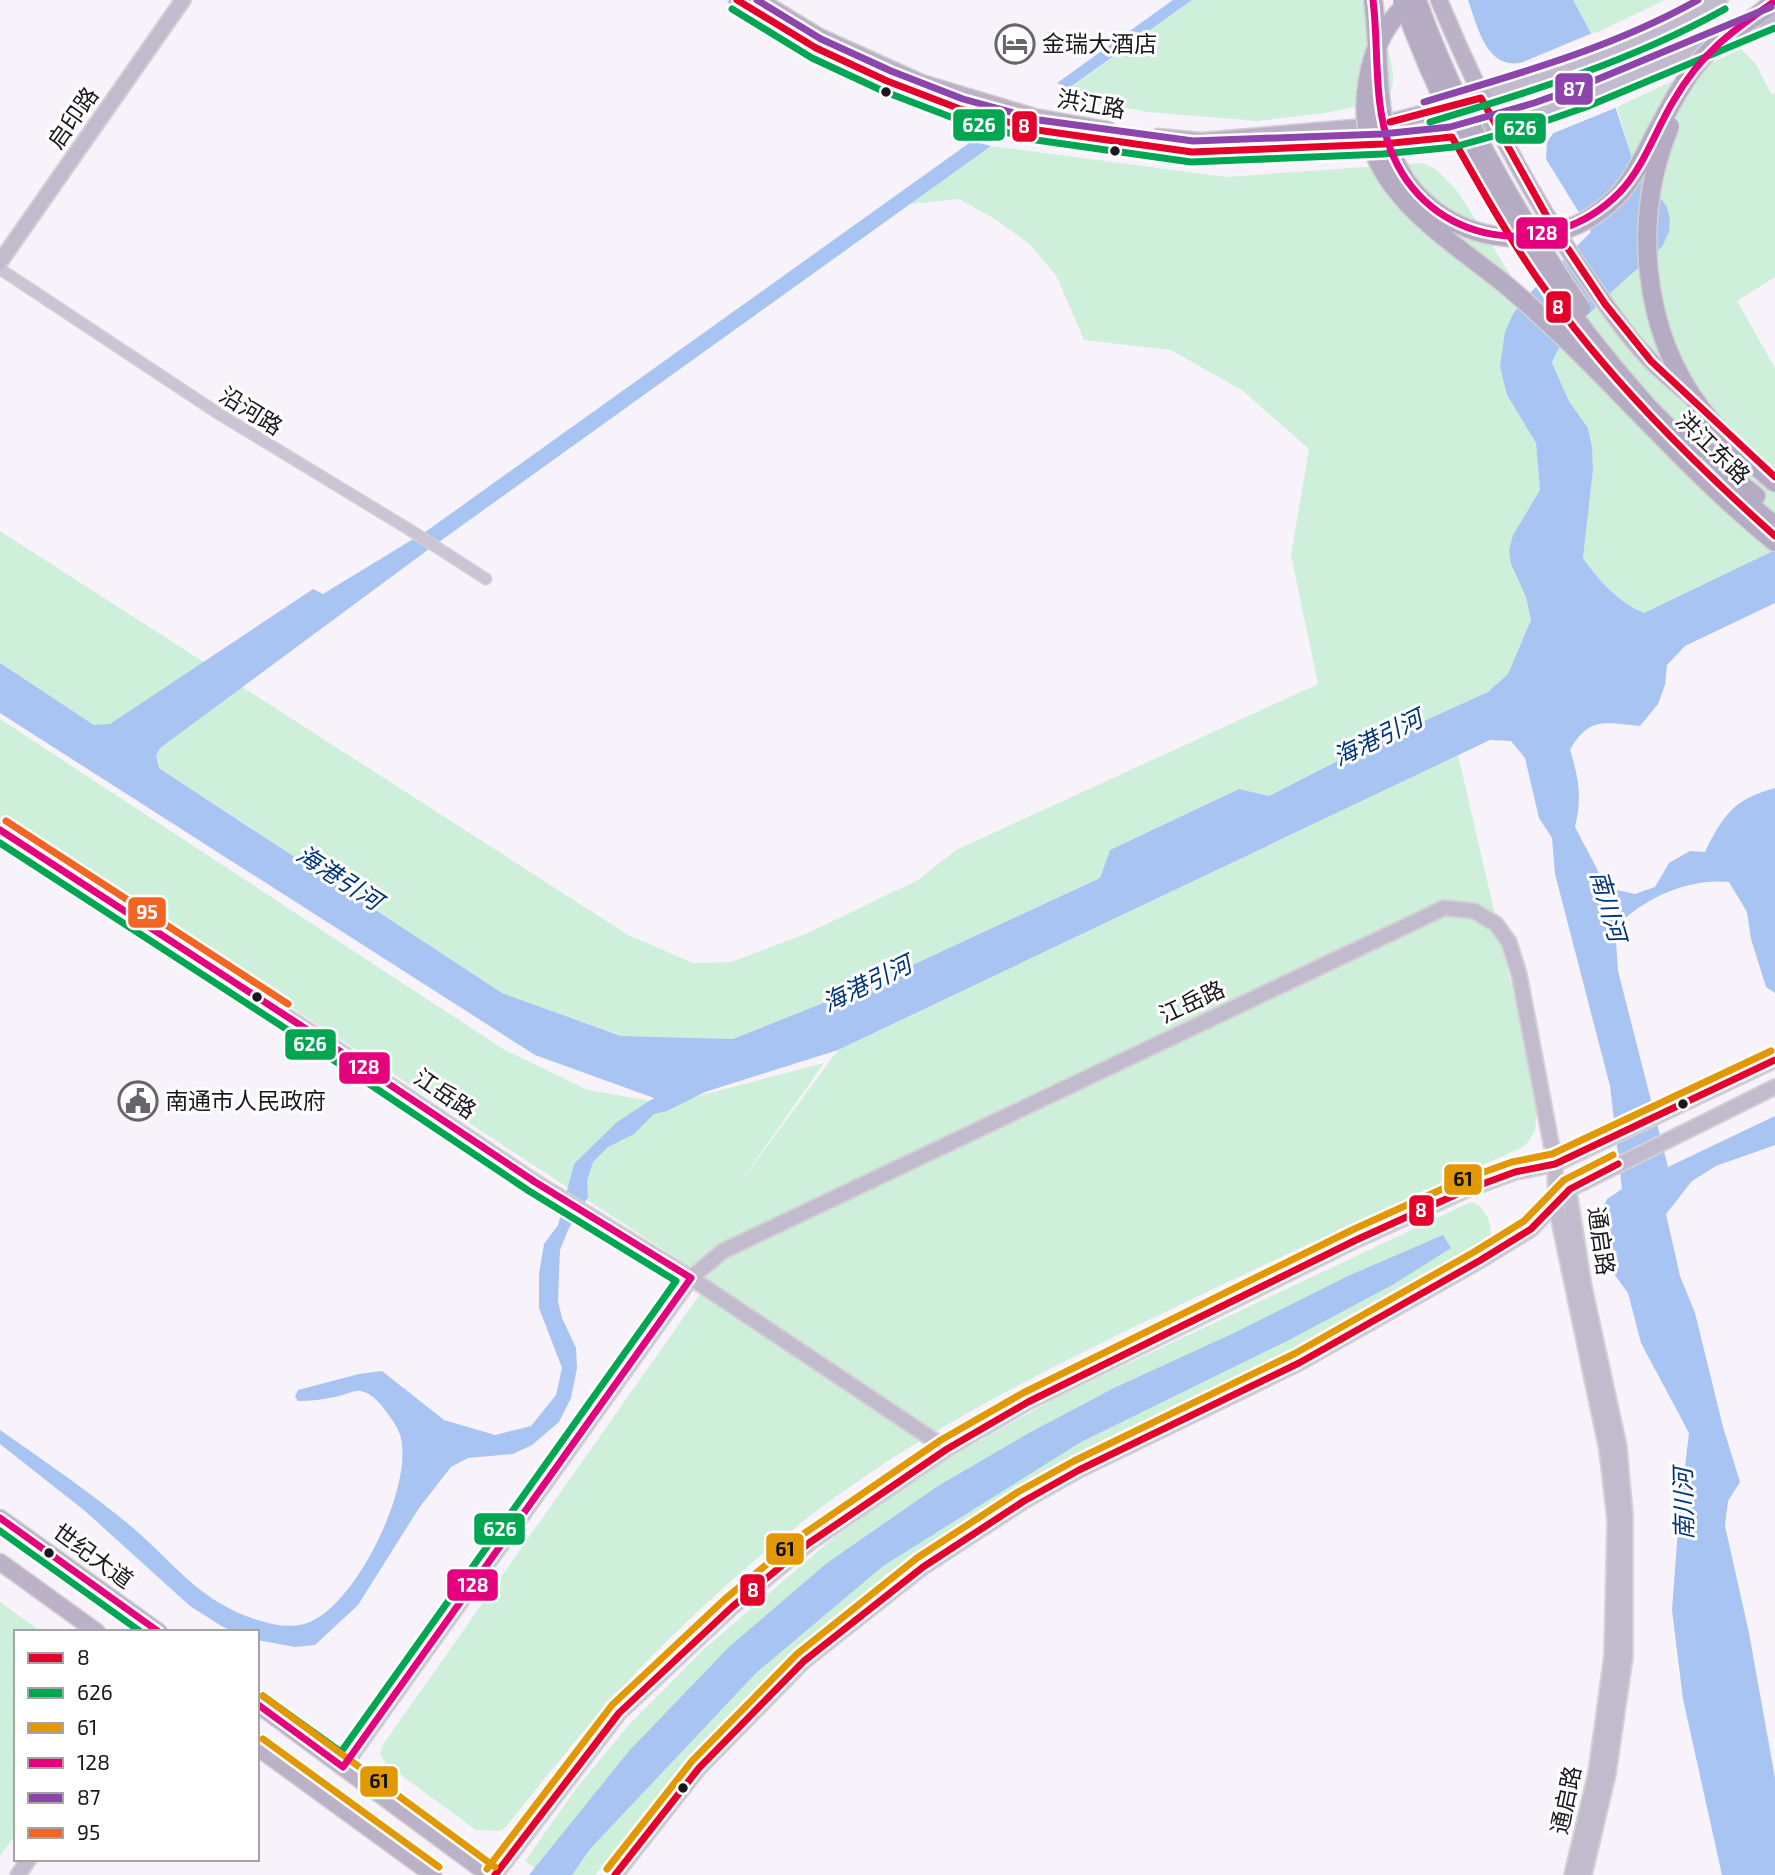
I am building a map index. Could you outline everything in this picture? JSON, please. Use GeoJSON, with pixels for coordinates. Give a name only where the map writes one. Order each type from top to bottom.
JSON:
{"type":"FeatureCollection","features":[{"type":"Feature","properties":{"kind":"highway"},"geometry":{"type":"LineString","coordinates":[[1373,0],[1384,121],[1391,149],[1404,175],[1418,195],[1456,224],[1479,233],[1508,238],[1527,238],[1568,228],[1607,205],[1631,179],[1675,97],[1697,65],[1715,46],[1775,1]]}},
{"type":"Feature","properties":{"kind":"highway"},"geometry":{"type":"LineString","coordinates":[[1402,0],[1453,123],[1505,217],[1555,293],[1592,342],[1648,407],[1722,481],[1775,526]]}},
{"type":"Feature","properties":{"kind":"highway"},"geometry":{"type":"LineString","coordinates":[[1410,0],[1387,25],[1371,61],[1365,91],[1370,141],[1383,174],[1396,193],[1415,212],[1528,303],[1586,358],[1668,445],[1723,497],[1775,539]]}},
{"type":"Feature","properties":{"kind":"highway"},"geometry":{"type":"LineString","coordinates":[[1417,0],[1468,120],[1516,208],[1600,337],[1738,482],[1775,512]]}},
{"type":"Feature","properties":{"kind":"highway"},"geometry":{"type":"LineString","coordinates":[[1755,17],[1700,75],[1670,127],[1651,189],[1647,252],[1658,317],[1667,345],[1685,384],[1704,412],[1775,483]]}},
{"type":"Feature","properties":{"kind":"main road","name":"洪江路"},"geometry":{"type":"LineString","coordinates":[[737,0],[816,48],[887,81],[960,109],[1037,130],[1192,152],[1383,144],[1452,137],[1495,125]]}},
{"type":"Feature","properties":{"kind":"main road","name":"洪江路"},"geometry":{"type":"LineString","coordinates":[[759,0],[820,37],[922,83],[1034,117],[1149,136],[1202,141],[1353,129],[1376,126],[1481,98]]}},
{"type":"Feature","properties":{"kind":"main road"},"geometry":{"type":"LineString","coordinates":[[1396,0],[1438,109]]}},
{"type":"Feature","properties":{"kind":"main road"},"geometry":{"type":"LineString","coordinates":[[1439,0],[1481,98]]}},
{"type":"Feature","properties":{"kind":"main road","name":"洪江东路"},"geometry":{"type":"LineString","coordinates":[[1481,98],[1569,252],[1605,304],[1651,361],[1775,477]]}},
{"type":"Feature","properties":{"kind":"main road","name":"洪江东路"},"geometry":{"type":"LineString","coordinates":[[1438,109],[1452,137],[1538,278],[1577,331],[1667,436],[1775,539]]}},
{"type":"Feature","properties":{"kind":"main road","name":"世纪大道"},"geometry":{"type":"LineString","coordinates":[[0,1518],[156,1630]]}},
{"type":"Feature","properties":{"kind":"main road"},"geometry":{"type":"LineString","coordinates":[[0,1562],[94,1630]]}},
{"type":"Feature","properties":{"kind":"main road"},"geometry":{"type":"LineString","coordinates":[[259,1705],[492,1875]]}},
{"type":"Feature","properties":{"kind":"main road"},"geometry":{"type":"LineString","coordinates":[[259,1748],[433,1875]]}},
{"type":"Feature","properties":{"kind":"street","name":"启印路"},"geometry":{"type":"LineString","coordinates":[[0,262],[183,0]]}},
{"type":"Feature","properties":{"kind":"street"},"geometry":{"type":"LineString","coordinates":[[1481,98],[1614,53],[1664,32],[1720,0]]}},
{"type":"Feature","properties":{"kind":"street"},"geometry":{"type":"LineString","coordinates":[[1495,125],[1538,113],[1775,17]]}},
{"type":"Feature","properties":{"kind":"street","name":"沿河路"},"geometry":{"type":"LineString","coordinates":[[0,269],[219,414],[486,579]]}},
{"type":"Feature","properties":{"kind":"street","name":"江岳路"},"geometry":{"type":"LineString","coordinates":[[0,830],[560,1198],[691,1278]]}},
{"type":"Feature","properties":{"kind":"street","name":"江岳路"},"geometry":{"type":"LineString","coordinates":[[343,1767],[691,1278],[723,1251],[1444,908],[1474,911],[1496,924],[1509,942],[1519,974],[1555,1164]]}},
{"type":"Feature","properties":{"kind":"street"},"geometry":{"type":"LineString","coordinates":[[492,1875],[619,1713],[732,1607],[809,1543],[947,1448],[1028,1402],[1356,1240],[1466,1190],[1515,1172],[1555,1164],[1775,1060]]}},
{"type":"Feature","properties":{"kind":"street"},"geometry":{"type":"LineString","coordinates":[[615,1875],[699,1769],[804,1661],[923,1567],[1024,1501],[1079,1470],[1299,1363],[1479,1261],[1531,1229],[1570,1189],[1775,1087]]}},
{"type":"Feature","properties":{"kind":"street","name":"通启路"},"geometry":{"type":"LineString","coordinates":[[1555,1164],[1570,1189],[1584,1287],[1619,1447],[1625,1516],[1625,1657],[1608,1774],[1584,1875]]}},
{"type":"Feature","properties":{"kind":"street","name":"通启路"},"geometry":{"type":"LineString","coordinates":[[1555,1164],[1556,1206],[1607,1450],[1615,1520],[1612,1656],[1596,1773],[1572,1875]]}},
{"type":"Feature","properties":{"kind":"street"},"geometry":{"type":"LineString","coordinates":[[691,1278],[947,1448]]}},
{"type":"Feature","properties":{"kind":"green space"},"geometry":{"type":"Polygon","coordinates":[[[1192,0],[1368,0],[1389,52],[1393,80],[1391,92],[1384,101],[1325,113],[1257,121],[1149,112],[1059,96],[1192,0]]]}},
{"type":"Feature","properties":{"kind":"green space"},"geometry":{"type":"Polygon","coordinates":[[[1573,0],[1665,0],[1592,35],[1573,0]]]}},
{"type":"Feature","properties":{"kind":"green space"},"geometry":{"type":"Polygon","coordinates":[[[1741,49],[1756,64],[1771,94],[1775,93],[1775,277],[1737,301],[1775,368],[1775,550],[1644,613],[1610,590],[1583,558],[1593,470],[1592,447],[1588,428],[1569,401],[1552,363],[1558,350],[1584,319],[1662,247],[1648,179],[1632,159],[1617,107],[1741,49]]]}},
{"type":"Feature","properties":{"kind":"green space"},"geometry":{"type":"Polygon","coordinates":[[[991,146],[1226,177],[1423,163],[1437,170],[1458,192],[1525,298],[1507,395],[1536,443],[1540,490],[1513,535],[1511,564],[1526,597],[1531,620],[1508,674],[1488,692],[1351,754],[1268,796],[1239,789],[1110,850],[1100,878],[876,982],[733,1039],[622,1036],[502,993],[0,663],[0,531],[628,935],[693,963],[731,962],[808,933],[918,880],[956,850],[1318,684],[1291,555],[1309,449],[1243,391],[1171,350],[1084,340],[1057,277],[1030,244],[993,218],[959,199],[910,204],[991,146]]]}},
{"type":"Feature","properties":{"kind":"green space"},"geometry":{"type":"Polygon","coordinates":[[[0,719],[503,1049],[588,1090],[668,1104],[824,1063],[734,1191],[838,1050],[1458,755],[1538,1100],[1535,1131],[1525,1146],[1203,1294],[1078,1355],[962,1416],[887,1462],[789,1533],[700,1610],[603,1709],[506,1827],[499,1831],[476,1830],[386,1764],[380,1754],[382,1746],[710,1280],[0,818],[0,719]]]}},
{"type":"Feature","properties":{"kind":"green space"},"geometry":{"type":"Polygon","coordinates":[[[1471,1202],[1481,1208],[1488,1217],[1491,1229],[1489,1241],[1301,1355],[990,1516],[886,1586],[774,1678],[676,1777],[595,1875],[544,1875],[525,1861],[578,1786],[629,1725],[703,1650],[832,1539],[927,1471],[1059,1396],[1471,1202]]]}},
{"type":"Feature","properties":{"kind":"green space"},"geometry":{"type":"Polygon","coordinates":[[[0,1602],[39,1630],[14,1630],[14,1837],[0,1856],[0,1602]]]}},
{"type":"Feature","properties":{"kind":"water"},"geometry":{"type":"Polygon","coordinates":[[[1173,0],[1192,0],[1069,88],[1057,83],[1173,0]]]}},
{"type":"Feature","properties":{"kind":"water","name":"南川河"},"geometry":{"type":"Polygon","coordinates":[[[1468,0],[1573,0],[1592,35],[1632,158],[1667,207],[1670,219],[1669,232],[1662,247],[1584,319],[1558,350],[1552,363],[1569,401],[1588,428],[1592,447],[1593,470],[1583,558],[1610,590],[1644,613],[1775,550],[1775,603],[1685,646],[1667,665],[1665,685],[1658,704],[1640,726],[1599,724],[1584,731],[1570,750],[1578,788],[1575,827],[1607,888],[1635,894],[1655,887],[1669,863],[1690,851],[1705,852],[1724,818],[1740,803],[1775,788],[1775,993],[1766,987],[1751,939],[1747,912],[1729,882],[1698,883],[1668,892],[1640,907],[1615,927],[1618,971],[1668,1167],[1775,1116],[1775,1145],[1716,1166],[1692,1181],[1666,1214],[1680,1276],[1695,1313],[1723,1427],[1740,1482],[1728,1501],[1725,1526],[1749,1633],[1775,1778],[1775,1875],[1722,1875],[1683,1699],[1672,1610],[1689,1433],[1641,1343],[1628,1293],[1595,1248],[1593,1228],[1607,1199],[1622,1189],[1610,1086],[1555,874],[1552,838],[1539,818],[1525,758],[1511,741],[1490,740],[838,1050],[705,1092],[667,1111],[654,1114],[634,1134],[608,1147],[593,1162],[587,1181],[588,1197],[568,1230],[560,1250],[558,1301],[562,1318],[576,1348],[577,1368],[571,1398],[559,1422],[532,1445],[513,1454],[468,1458],[451,1467],[419,1508],[358,1605],[315,1645],[295,1647],[259,1640],[259,1630],[230,1630],[190,1606],[85,1511],[0,1444],[0,1430],[116,1514],[190,1581],[220,1604],[258,1620],[281,1625],[304,1624],[324,1614],[343,1595],[378,1541],[391,1510],[399,1480],[402,1453],[399,1432],[381,1405],[369,1394],[358,1391],[329,1398],[298,1401],[295,1397],[298,1390],[359,1374],[382,1371],[444,1420],[495,1435],[531,1426],[556,1395],[562,1368],[539,1308],[539,1274],[544,1244],[558,1225],[574,1164],[617,1122],[654,1098],[535,1055],[0,713],[0,663],[94,725],[110,724],[313,589],[323,594],[428,530],[972,141],[991,146],[425,552],[160,748],[156,756],[159,768],[502,993],[621,1036],[733,1039],[876,982],[1100,878],[1110,850],[1239,789],[1269,796],[1351,754],[1488,692],[1508,674],[1531,620],[1526,597],[1511,564],[1509,550],[1513,535],[1540,490],[1536,443],[1507,395],[1500,366],[1505,332],[1513,314],[1525,298],[1591,232],[1546,159],[1547,142],[1554,132],[1525,62],[1501,60],[1492,54],[1480,34],[1468,0]]]}},
{"type":"Feature","properties":{"kind":"water"},"geometry":{"type":"Polygon","coordinates":[[[1443,1235],[1451,1248],[1394,1284],[1289,1340],[1081,1442],[883,1566],[756,1673],[590,1849],[572,1875],[529,1875],[629,1751],[729,1647],[827,1563],[938,1486],[1029,1433],[1114,1388],[1234,1333],[1348,1276],[1443,1235]]]}},
{"type":"Feature","properties":{"kind":"pier"},"geometry":{"type":"Polygon","coordinates":[[[1595,32],[1620,106],[1549,135],[1550,131],[1523,66],[1519,67],[1518,64],[1595,32]]]}},
{"type":"Feature","properties":{"kind":"transit line","name":"8"},"geometry":{"type":"LineString","coordinates":[[737,0],[816,48],[887,81],[960,109],[1037,130],[1192,152],[1383,144],[1452,137],[1493,209],[1563,314],[1619,382],[1679,446],[1775,536]]}},
{"type":"Feature","properties":{"kind":"transit line","name":"87"},"geometry":{"type":"LineString","coordinates":[[757,0],[821,39],[891,71],[963,99],[1039,120],[1193,141],[1382,134],[1450,127],[1579,87],[1771,7]]}},
{"type":"Feature","properties":{"kind":"transit line","name":"128"},"geometry":{"type":"LineString","coordinates":[[1373,0],[1381,112],[1390,148],[1407,181],[1431,206],[1460,224],[1492,234],[1526,236],[1559,230],[1591,215],[1620,192],[1643,160],[1667,111],[1695,69],[1731,33],[1775,1]]}},
{"type":"Feature","properties":{"kind":"transit line","name":"87"},"geometry":{"type":"LineString","coordinates":[[1424,102],[1598,46],[1698,0]]}},
{"type":"Feature","properties":{"kind":"transit line","name":"626"},"geometry":{"type":"LineString","coordinates":[[732,9],[812,58],[883,91],[956,119],[1036,140],[1191,162],[1383,154],[1454,147],[1586,107],[1775,28]]}},
{"type":"Feature","properties":{"kind":"transit line","name":"626"},"geometry":{"type":"LineString","coordinates":[[1430,122],[1544,87],[1617,60],[1725,9]]}},
{"type":"Feature","properties":{"kind":"transit line","name":"8"},"geometry":{"type":"LineString","coordinates":[[1390,122],[1481,98],[1550,222],[1605,304],[1651,361],[1775,477]]}},
{"type":"Feature","properties":{"kind":"transit line","name":"95"},"geometry":{"type":"LineString","coordinates":[[6,821],[288,1004]]}},
{"type":"Feature","properties":{"kind":"transit line","name":"128"},"geometry":{"type":"LineString","coordinates":[[0,830],[323,1040],[535,1182],[691,1278],[343,1767],[259,1705]]}},
{"type":"Feature","properties":{"kind":"transit line","name":"626"},"geometry":{"type":"LineString","coordinates":[[0,843],[317,1049],[529,1191],[676,1281],[341,1752],[263,1696]]}},
{"type":"Feature","properties":{"kind":"transit line","name":"61"},"geometry":{"type":"LineString","coordinates":[[487,1869],[612,1705],[725,1599],[802,1535],[941,1440],[1023,1393],[1352,1230],[1462,1180],[1512,1162],[1552,1154],[1771,1051]]}},
{"type":"Feature","properties":{"kind":"transit line","name":"8"},"geometry":{"type":"LineString","coordinates":[[495,1875],[619,1713],[732,1607],[809,1543],[947,1449],[1028,1402],[1356,1240],[1466,1190],[1515,1172],[1555,1164],[1775,1060]]}},
{"type":"Feature","properties":{"kind":"transit line","name":"61"},"geometry":{"type":"LineString","coordinates":[[607,1869],[692,1761],[797,1654],[917,1558],[1018,1492],[1074,1461],[1294,1354],[1474,1252],[1524,1221],[1564,1180],[1613,1155]]}},
{"type":"Feature","properties":{"kind":"transit line","name":"8"},"geometry":{"type":"LineString","coordinates":[[615,1875],[699,1768],[804,1661],[923,1567],[1024,1501],[1079,1470],[1299,1363],[1479,1261],[1531,1229],[1570,1189],[1618,1164]]}},
{"type":"Feature","properties":{"kind":"transit line","name":"128"},"geometry":{"type":"LineString","coordinates":[[0,1518],[156,1630]]}},
{"type":"Feature","properties":{"kind":"transit line","name":"626"},"geometry":{"type":"LineString","coordinates":[[0,1531],[138,1630]]}},
{"type":"Feature","properties":{"kind":"transit line","name":"61"},"geometry":{"type":"LineString","coordinates":[[263,1696],[495,1867]]}},
{"type":"Feature","properties":{"kind":"transit line","name":"61"},"geometry":{"type":"LineString","coordinates":[[263,1739],[439,1867]]}},
{"type":"Feature","properties":{"kind":"place","name":"金瑞大酒店"},"geometry":{"type":"Point","coordinates":[1015,44]}},
{"type":"Feature","properties":{"kind":"place","name":"南通市人民政府"},"geometry":{"type":"Point","coordinates":[138,1101]}},
{"type":"Feature","properties":{"kind":"water label","name":"海港引河"},"geometry":{"type":"Point","coordinates":[1378,738]}},
{"type":"Feature","properties":{"kind":"water label","name":"海港引河"},"geometry":{"type":"Point","coordinates":[339,878]}},
{"type":"Feature","properties":{"kind":"water label","name":"海港引河"},"geometry":{"type":"Point","coordinates":[867,984]}}]}
